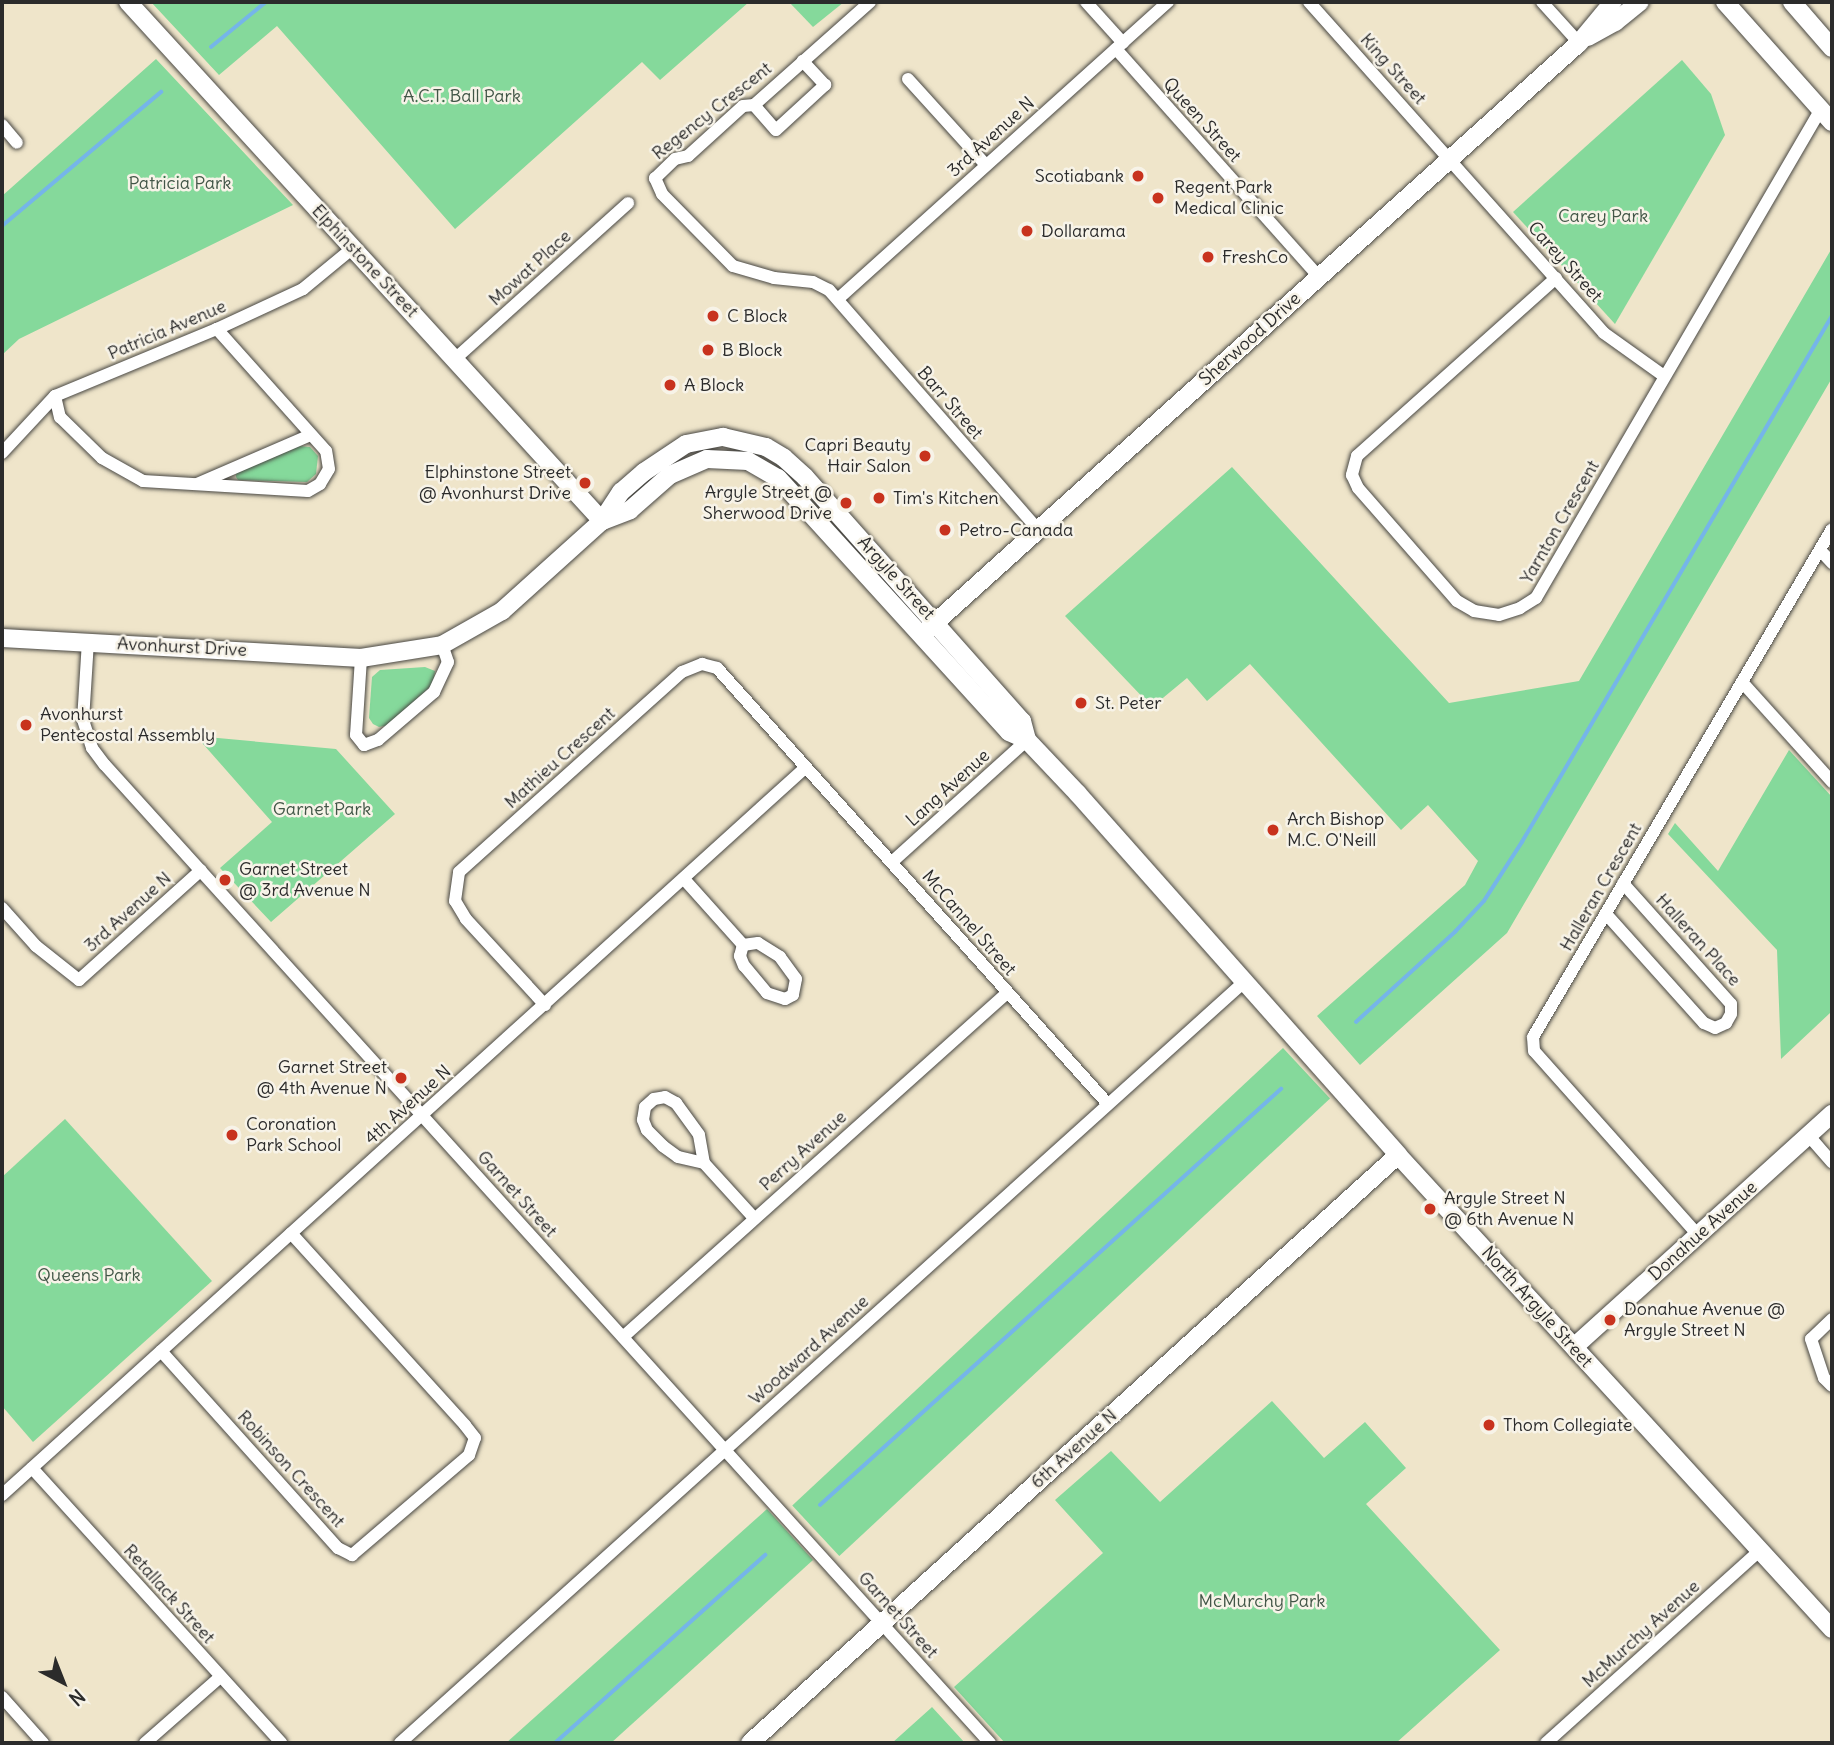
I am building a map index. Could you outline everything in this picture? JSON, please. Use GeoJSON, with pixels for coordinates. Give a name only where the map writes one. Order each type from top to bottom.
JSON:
{"type":"FeatureCollection","features":[{"type":"Feature","properties":{"kind":"street","name":"Elphinstone Street"},"geometry":{"type":"LineString","coordinates":[[128,2],[602,520]]}},
{"type":"Feature","properties":{"kind":"street","name":"Regency Crescent"},"geometry":{"type":"LineString","coordinates":[[838,299],[813,282],[774,278],[733,266],[662,194],[655,178],[675,159],[688,156],[743,106],[754,105],[870,2]]}},
{"type":"Feature","properties":{"kind":"street"},"geometry":{"type":"LineString","coordinates":[[1086,2],[1119,46]]}},
{"type":"Feature","properties":{"kind":"street","name":"3rd Avenue N"},"geometry":{"type":"LineString","coordinates":[[838,299],[1168,2]]}},
{"type":"Feature","properties":{"kind":"street","name":"King Street"},"geometry":{"type":"LineString","coordinates":[[1309,2],[1450,159]]}},
{"type":"Feature","properties":{"kind":"street"},"geometry":{"type":"LineString","coordinates":[[1542,2],[1579,43]]}},
{"type":"Feature","properties":{"kind":"street","name":"Sherwood Drive"},"geometry":{"type":"LineString","coordinates":[[921,635],[1579,43],[1613,2]]}},
{"type":"Feature","properties":{"kind":"street","name":"Sherwood Drive"},"geometry":{"type":"LineString","coordinates":[[1579,43],[1615,22],[1640,2]]}},
{"type":"Feature","properties":{"kind":"street"},"geometry":{"type":"LineString","coordinates":[[1725,2],[1827,115]]}},
{"type":"Feature","properties":{"kind":"street"},"geometry":{"type":"LineString","coordinates":[[1792,2],[1832,48]]}},
{"type":"Feature","properties":{"kind":"street","name":"Queen Street"},"geometry":{"type":"LineString","coordinates":[[1119,46],[1319,277]]}},
{"type":"Feature","properties":{"kind":"street"},"geometry":{"type":"LineString","coordinates":[[754,105],[776,130],[825,85],[803,61]]}},
{"type":"Feature","properties":{"kind":"street"},"geometry":{"type":"LineString","coordinates":[[908,79],[986,165]]}},
{"type":"Feature","properties":{"kind":"street","name":"Yarnton Crescent"},"geometry":{"type":"LineString","coordinates":[[1556,278],[1357,456],[1352,475],[1358,488],[1457,601],[1474,611],[1499,615],[1520,608],[1536,598],[1664,376],[1827,115]]}},
{"type":"Feature","properties":{"kind":"street"},"geometry":{"type":"LineString","coordinates":[[2,125],[18,143]]}},
{"type":"Feature","properties":{"kind":"street","name":"Carey Street"},"geometry":{"type":"LineString","coordinates":[[1450,159],[1613,342],[1664,376]]}},
{"type":"Feature","properties":{"kind":"street","name":"Mowat Place"},"geometry":{"type":"LineString","coordinates":[[455,359],[628,203]]}},
{"type":"Feature","properties":{"kind":"street","name":"Patricia Avenue"},"geometry":{"type":"LineString","coordinates":[[2,453],[55,396],[217,329],[303,289],[354,247]]}},
{"type":"Feature","properties":{"kind":"street","name":"Barr Street"},"geometry":{"type":"LineString","coordinates":[[838,299],[1038,530]]}},
{"type":"Feature","properties":{"kind":"street"},"geometry":{"type":"LineString","coordinates":[[55,396],[60,417],[102,458],[142,481],[308,491],[320,484],[329,469],[326,451],[217,329]]}},
{"type":"Feature","properties":{"kind":"street"},"geometry":{"type":"LineString","coordinates":[[193,485],[310,435]]}},
{"type":"Feature","properties":{"kind":"street","name":"Avonhurst Drive"},"geometry":{"type":"LineString","coordinates":[[2,638],[362,657],[442,645],[502,611],[602,520],[621,492],[674,450],[686,444],[723,437],[743,441]]}},
{"type":"Feature","properties":{"kind":"street","name":"Argyle Street"},"geometry":{"type":"LineString","coordinates":[[743,441],[766,447],[785,458],[936,622],[1022,721],[1027,740]]}},
{"type":"Feature","properties":{"kind":"street","name":"Avonhurst Drive"},"geometry":{"type":"LineString","coordinates":[[602,520],[630,510],[670,475],[689,464],[729,458]]}},
{"type":"Feature","properties":{"kind":"street","name":"Argyle Street"},"geometry":{"type":"LineString","coordinates":[[729,458],[748,461],[778,478],[1009,732],[1027,740],[1243,983]]}},
{"type":"Feature","properties":{"kind":"street","name":"Halleran Crescent"},"geometry":{"type":"LineString","coordinates":[[1698,1236],[1534,1051],[1533,1037],[1832,529]]}},
{"type":"Feature","properties":{"kind":"street"},"geometry":{"type":"LineString","coordinates":[[1820,550],[1832,564]]}},
{"type":"Feature","properties":{"kind":"street","name":"Garnet Street"},"geometry":{"type":"LineString","coordinates":[[88,641],[83,720],[92,748],[990,1743]]}},
{"type":"Feature","properties":{"kind":"street"},"geometry":{"type":"LineString","coordinates":[[362,657],[356,735],[364,746],[378,740],[434,692],[448,662],[442,645]]}},
{"type":"Feature","properties":{"kind":"street","name":"Mathieu Crescent"},"geometry":{"type":"LineString","coordinates":[[545,1005],[466,919],[455,901],[459,872],[682,672],[702,664],[717,668],[805,768]]}},
{"type":"Feature","properties":{"kind":"street"},"geometry":{"type":"LineString","coordinates":[[1742,682],[1832,782]]}},
{"type":"Feature","properties":{"kind":"street","name":"Lang Avenue"},"geometry":{"type":"LineString","coordinates":[[892,862],[1027,740]]}},
{"type":"Feature","properties":{"kind":"street","name":"McCannel Street"},"geometry":{"type":"LineString","coordinates":[[805,768],[1107,1102]]}},
{"type":"Feature","properties":{"kind":"street","name":"4th Avenue N"},"geometry":{"type":"LineString","coordinates":[[2,1495],[805,768]]}},
{"type":"Feature","properties":{"kind":"street","name":"3rd Avenue N"},"geometry":{"type":"LineString","coordinates":[[2,908],[37,946],[79,980],[201,870]]}},
{"type":"Feature","properties":{"kind":"street"},"geometry":{"type":"LineString","coordinates":[[684,879],[743,945]]}},
{"type":"Feature","properties":{"kind":"street","name":"Halleran Place"},"geometry":{"type":"LineString","coordinates":[[1607,915],[1704,1023],[1715,1028],[1726,1023],[1731,1004],[1623,883]]}},
{"type":"Feature","properties":{"kind":"street"},"geometry":{"type":"LineString","coordinates":[[758,943],[780,957],[796,979],[793,995],[785,999],[776,998],[757,982],[740,956],[743,945],[758,943]]}},
{"type":"Feature","properties":{"kind":"street","name":"Woodward Avenue"},"geometry":{"type":"LineString","coordinates":[[400,1743],[1107,1102],[1243,983]]}},
{"type":"Feature","properties":{"kind":"street","name":"North Argyle Street"},"geometry":{"type":"LineString","coordinates":[[1243,983],[1832,1629]]}},
{"type":"Feature","properties":{"kind":"street","name":"Perry Avenue"},"geometry":{"type":"LineString","coordinates":[[623,1337],[1007,993]]}},
{"type":"Feature","properties":{"kind":"street"},"geometry":{"type":"LineString","coordinates":[[704,1163],[678,1157],[663,1146],[647,1130],[643,1119],[645,1107],[654,1099],[665,1097],[676,1103],[699,1135],[704,1163],[754,1218]]}},
{"type":"Feature","properties":{"kind":"street","name":"Donahue Avenue"},"geometry":{"type":"LineString","coordinates":[[1574,1347],[1832,1114]]}},
{"type":"Feature","properties":{"kind":"street"},"geometry":{"type":"LineString","coordinates":[[1809,1136],[1832,1161]]}},
{"type":"Feature","properties":{"kind":"street","name":"6th Avenue N"},"geometry":{"type":"LineString","coordinates":[[750,1743],[1398,1155]]}},
{"type":"Feature","properties":{"kind":"street","name":"Robinson Crescent"},"geometry":{"type":"LineString","coordinates":[[161,1350],[338,1548],[352,1555],[469,1455],[475,1438],[465,1425],[291,1233]]}},
{"type":"Feature","properties":{"kind":"street"},"geometry":{"type":"LineString","coordinates":[[1832,1319],[1811,1339],[1824,1378],[1832,1387]]}},
{"type":"Feature","properties":{"kind":"street","name":"Retallack Street"},"geometry":{"type":"LineString","coordinates":[[32,1468],[281,1743]]}},
{"type":"Feature","properties":{"kind":"street","name":"McMurchy Avenue"},"geometry":{"type":"LineString","coordinates":[[1546,1743],[1760,1550]]}},
{"type":"Feature","properties":{"kind":"street"},"geometry":{"type":"LineString","coordinates":[[145,1743],[220,1677]]}},
{"type":"Feature","properties":{"kind":"street"},"geometry":{"type":"LineString","coordinates":[[2,1697],[43,1743]]}},
{"type":"Feature","properties":{"kind":"green space","name":"A.C.T. Ball Park"},"geometry":{"type":"Polygon","coordinates":[[[151,2],[749,2],[660,80],[642,62],[455,229],[277,26],[219,75],[151,2]]]}},
{"type":"Feature","properties":{"kind":"green space"},"geometry":{"type":"Polygon","coordinates":[[[789,2],[844,2],[813,27],[789,2]]]}},
{"type":"Feature","properties":{"kind":"green space","name":"Patricia Park"},"geometry":{"type":"Polygon","coordinates":[[[156,59],[293,205],[19,339],[2,355],[2,196],[156,59]]]}},
{"type":"Feature","properties":{"kind":"green space","name":"Carey Park"},"geometry":{"type":"Polygon","coordinates":[[[1682,60],[1711,94],[1725,135],[1615,324],[1513,212],[1682,60]]]}},
{"type":"Feature","properties":{"kind":"green space"},"geometry":{"type":"Polygon","coordinates":[[[1832,248],[1832,378],[1507,933],[1360,1065],[1317,1016],[1465,885],[1478,861],[1428,805],[1401,830],[1250,664],[1207,701],[1187,678],[1152,707],[1065,616],[1232,467],[1449,703],[1579,681],[1832,248]]]}},
{"type":"Feature","properties":{"kind":"green space"},"geometry":{"type":"Polygon","coordinates":[[[299,446],[310,447],[318,456],[316,474],[307,482],[238,480],[236,477],[236,473],[299,446]]]}},
{"type":"Feature","properties":{"kind":"green space"},"geometry":{"type":"Polygon","coordinates":[[[425,667],[435,671],[433,684],[389,725],[379,727],[373,724],[369,718],[372,677],[380,670],[425,667]]]}},
{"type":"Feature","properties":{"kind":"green space","name":"Garnet Park"},"geometry":{"type":"Polygon","coordinates":[[[196,736],[336,749],[395,814],[271,922],[220,868],[272,822],[196,736]]]}},
{"type":"Feature","properties":{"kind":"green space"},"geometry":{"type":"Polygon","coordinates":[[[1789,750],[1832,797],[1832,1015],[1830,1013],[1781,1059],[1777,950],[1668,834],[1675,823],[1718,871],[1789,750]]]}},
{"type":"Feature","properties":{"kind":"green space"},"geometry":{"type":"Polygon","coordinates":[[[1283,1048],[1330,1098],[839,1556],[792,1506],[1283,1048]]]}},
{"type":"Feature","properties":{"kind":"green space","name":"Queens Park"},"geometry":{"type":"Polygon","coordinates":[[[65,1119],[212,1281],[33,1442],[2,1406],[2,1177],[65,1119]]]}},
{"type":"Feature","properties":{"kind":"green space","name":"McMurchy Park"},"geometry":{"type":"Polygon","coordinates":[[[1272,1401],[1324,1458],[1365,1422],[1406,1468],[1366,1504],[1500,1650],[1396,1743],[1005,1743],[954,1687],[1103,1553],[1055,1500],[1111,1451],[1160,1502],[1272,1401]]]}},
{"type":"Feature","properties":{"kind":"green space"},"geometry":{"type":"Polygon","coordinates":[[[767,1509],[813,1560],[611,1743],[506,1743],[767,1509]]]}},
{"type":"Feature","properties":{"kind":"green space"},"geometry":{"type":"Polygon","coordinates":[[[931,1708],[965,1743],[892,1743],[931,1708]]]}},
{"type":"Feature","properties":{"kind":"waterway"},"geometry":{"type":"LineString","coordinates":[[211,47],[266,2]]}},
{"type":"Feature","properties":{"kind":"waterway"},"geometry":{"type":"LineString","coordinates":[[2,226],[161,92]]}},
{"type":"Feature","properties":{"kind":"waterway"},"geometry":{"type":"LineString","coordinates":[[1356,1022],[1455,932],[1484,901],[1522,842],[1832,316]]}},
{"type":"Feature","properties":{"kind":"waterway"},"geometry":{"type":"LineString","coordinates":[[820,1505],[1281,1089]]}},
{"type":"Feature","properties":{"kind":"waterway"},"geometry":{"type":"LineString","coordinates":[[555,1743],[765,1555]]}},
{"type":"Feature","properties":{"kind":"place","name":"Scotiabank"},"geometry":{"type":"Point","coordinates":[1138,176]}},
{"type":"Feature","properties":{"kind":"place","name":"Regent Park Medical Clinic"},"geometry":{"type":"Point","coordinates":[1158,198]}},
{"type":"Feature","properties":{"kind":"place","name":"Dollarama"},"geometry":{"type":"Point","coordinates":[1027,231]}},
{"type":"Feature","properties":{"kind":"place","name":"FreshCo"},"geometry":{"type":"Point","coordinates":[1208,257]}},
{"type":"Feature","properties":{"kind":"place","name":"C Block"},"geometry":{"type":"Point","coordinates":[713,316]}},
{"type":"Feature","properties":{"kind":"place","name":"B Block"},"geometry":{"type":"Point","coordinates":[708,350]}},
{"type":"Feature","properties":{"kind":"place","name":"A Block"},"geometry":{"type":"Point","coordinates":[670,385]}},
{"type":"Feature","properties":{"kind":"place","name":"Capri Beauty Hair Salon"},"geometry":{"type":"Point","coordinates":[925,456]}},
{"type":"Feature","properties":{"kind":"place","name":"Elphinstone Street @ Avonhurst Drive"},"geometry":{"type":"Point","coordinates":[585,483]}},
{"type":"Feature","properties":{"kind":"place","name":"Tim's Kitchen"},"geometry":{"type":"Point","coordinates":[879,498]}},
{"type":"Feature","properties":{"kind":"place","name":"Argyle Street @ Sherwood Drive"},"geometry":{"type":"Point","coordinates":[846,503]}},
{"type":"Feature","properties":{"kind":"place","name":"Petro-Canada"},"geometry":{"type":"Point","coordinates":[945,530]}},
{"type":"Feature","properties":{"kind":"place","name":"St. Peter"},"geometry":{"type":"Point","coordinates":[1081,703]}},
{"type":"Feature","properties":{"kind":"place","name":"Avonhurst Pentecostal Assembly"},"geometry":{"type":"Point","coordinates":[26,725]}},
{"type":"Feature","properties":{"kind":"place","name":"Arch Bishop M.C. O'Neill"},"geometry":{"type":"Point","coordinates":[1273,830]}},
{"type":"Feature","properties":{"kind":"place","name":"Garnet Street @ 3rd Avenue N"},"geometry":{"type":"Point","coordinates":[225,880]}},
{"type":"Feature","properties":{"kind":"place","name":"Garnet Street @ 4th Avenue N"},"geometry":{"type":"Point","coordinates":[401,1078]}},
{"type":"Feature","properties":{"kind":"place","name":"Coronation Park School"},"geometry":{"type":"Point","coordinates":[232,1135]}},
{"type":"Feature","properties":{"kind":"place","name":"Argyle Street N @ 6th Avenue N"},"geometry":{"type":"Point","coordinates":[1430,1209]}},
{"type":"Feature","properties":{"kind":"place","name":"Donahue Avenue @ Argyle Street N"},"geometry":{"type":"Point","coordinates":[1610,1320]}},
{"type":"Feature","properties":{"kind":"place","name":"Thom Collegiate"},"geometry":{"type":"Point","coordinates":[1489,1425]}}]}
